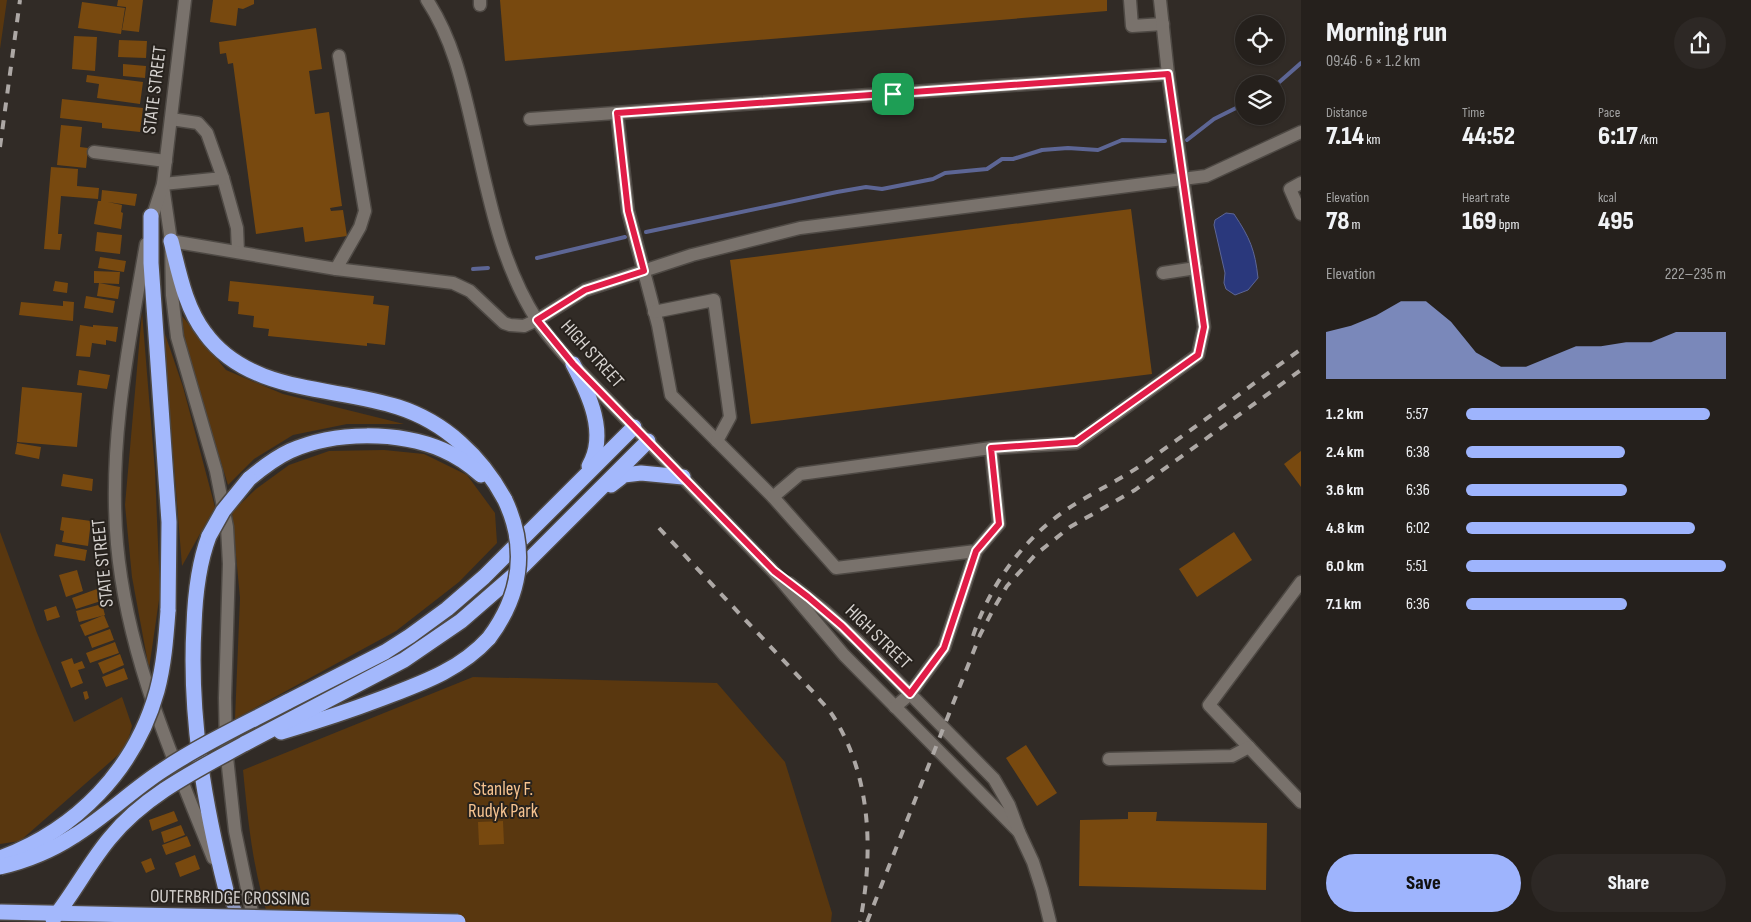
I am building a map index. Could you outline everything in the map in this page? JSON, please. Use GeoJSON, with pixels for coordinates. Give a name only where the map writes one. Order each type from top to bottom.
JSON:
{"type":"FeatureCollection","features":[{"type":"Feature","properties":{"kind":"highway"},"geometry":{"type":"LineString","coordinates":[[0,858],[40,840],[66,823],[92,802],[123,765],[146,722],[156,692],[164,655],[168,612],[169,522],[151,263],[152,216]]}},
{"type":"Feature","properties":{"kind":"highway"},"geometry":{"type":"LineString","coordinates":[[171,241],[185,292],[194,314],[204,332],[225,354],[242,367],[265,376],[300,386],[389,405],[420,416],[438,426],[465,446],[486,470],[505,500],[515,527],[518,548],[518,571],[510,602],[488,638],[464,660],[436,677],[332,717],[298,722]]}},
{"type":"Feature","properties":{"kind":"highway"},"geometry":{"type":"LineString","coordinates":[[573,364],[591,405],[597,435],[595,454],[581,478]]}},
{"type":"Feature","properties":{"kind":"highway"},"geometry":{"type":"LineString","coordinates":[[0,867],[31,858],[67,840],[89,826],[140,785],[174,763],[385,652],[410,636],[442,613],[484,577],[634,427]]}},
{"type":"Feature","properties":{"kind":"highway"},"geometry":{"type":"LineString","coordinates":[[226,890],[206,798],[198,747],[193,646],[200,565],[209,536],[229,502],[249,479],[280,456],[309,444],[354,437],[392,438],[417,442],[452,454],[481,474],[505,500]]}},
{"type":"Feature","properties":{"kind":"highway"},"geometry":{"type":"LineString","coordinates":[[50,922],[100,850],[131,816],[156,796],[188,775],[244,744],[298,722],[404,660],[461,621],[508,581],[648,441]]}},
{"type":"Feature","properties":{"kind":"highway"},"geometry":{"type":"LineString","coordinates":[[594,494],[624,475],[640,473],[683,477]]}},
{"type":"Feature","properties":{"kind":"highway","name":"OUTERBRIDGE CROSSING"},"geometry":{"type":"LineString","coordinates":[[0,912],[458,922]]}},
{"type":"Feature","properties":{"kind":"main road","name":"STATE STREET"},"geometry":{"type":"LineString","coordinates":[[226,890],[240,922]]}},
{"type":"Feature","properties":{"kind":"street","name":"STATE STREET"},"geometry":{"type":"LineString","coordinates":[[185,0],[163,184],[152,216],[129,347],[117,435],[115,476],[117,543],[130,623],[145,681],[162,730],[226,890]]}},
{"type":"Feature","properties":{"kind":"street","name":"HIGH STREET"},"geometry":{"type":"LineString","coordinates":[[427,0],[442,24],[460,74],[495,222],[505,253],[516,282],[537,320],[573,364],[774,571],[829,639],[1019,832]]}},
{"type":"Feature","properties":{"kind":"street"},"geometry":{"type":"LineString","coordinates":[[1130,0],[1132,26],[1163,24]]}},
{"type":"Feature","properties":{"kind":"street"},"geometry":{"type":"LineString","coordinates":[[773,497],[800,474],[991,448],[1076,442],[1198,355],[1204,327],[1168,74],[1160,0]]}},
{"type":"Feature","properties":{"kind":"street"},"geometry":{"type":"LineString","coordinates":[[336,269],[360,227],[365,211],[339,56]]}},
{"type":"Feature","properties":{"kind":"street"},"geometry":{"type":"LineString","coordinates":[[530,120],[1168,74]]}},
{"type":"Feature","properties":{"kind":"street"},"geometry":{"type":"LineString","coordinates":[[617,113],[628,211],[654,312],[671,395],[773,497],[836,568],[976,551]]}},
{"type":"Feature","properties":{"kind":"street"},"geometry":{"type":"LineString","coordinates":[[171,119],[198,123],[207,132],[223,178],[236,228],[238,252]]}},
{"type":"Feature","properties":{"kind":"street"},"geometry":{"type":"LineString","coordinates":[[171,241],[336,269],[453,283],[470,291],[504,323],[524,326],[585,290],[692,255],[800,228],[1206,176],[1299,136]]}},
{"type":"Feature","properties":{"kind":"street"},"geometry":{"type":"LineString","coordinates":[[94,152],[166,161]]}},
{"type":"Feature","properties":{"kind":"street"},"geometry":{"type":"LineString","coordinates":[[163,184],[223,178]]}},
{"type":"Feature","properties":{"kind":"street"},"geometry":{"type":"LineString","coordinates":[[1301,183],[1290,189],[1301,214]]}},
{"type":"Feature","properties":{"kind":"street","name":"STATE STREET"},"geometry":{"type":"LineString","coordinates":[[163,184],[171,241],[172,295],[177,337],[216,471],[227,527],[229,564],[225,665],[226,748],[235,831],[254,922]]}},
{"type":"Feature","properties":{"kind":"street"},"geometry":{"type":"LineString","coordinates":[[1163,273],[1196,268]]}},
{"type":"Feature","properties":{"kind":"street"},"geometry":{"type":"LineString","coordinates":[[654,312],[714,300],[730,417],[717,441]]}},
{"type":"Feature","properties":{"kind":"street"},"geometry":{"type":"LineString","coordinates":[[895,707],[910,694],[944,648],[976,551],[999,524],[991,448]]}},
{"type":"Feature","properties":{"kind":"street","name":"HIGH STREET"},"geometry":{"type":"LineString","coordinates":[[774,571],[831,616],[858,641],[994,779],[1007,800],[1038,875],[1050,922]]}},
{"type":"Feature","properties":{"kind":"street"},"geometry":{"type":"LineString","coordinates":[[1301,582],[1208,705],[1301,802]]}},
{"type":"Feature","properties":{"kind":"street"},"geometry":{"type":"LineString","coordinates":[[1109,759],[1232,756],[1248,746]]}},
{"type":"Feature","properties":{"kind":"green space"},"geometry":{"type":"Polygon","coordinates":[[[0,0],[7,0],[0,49],[0,0]]]}},
{"type":"Feature","properties":{"kind":"green space"},"geometry":{"type":"Polygon","coordinates":[[[142,312],[155,471],[160,593],[149,669],[132,577],[125,505],[142,312]]]}},
{"type":"Feature","properties":{"kind":"green space"},"geometry":{"type":"Polygon","coordinates":[[[182,316],[226,370],[283,394],[404,424],[347,424],[293,435],[254,459],[228,485],[185,346],[182,316]]]}},
{"type":"Feature","properties":{"kind":"green space"},"geometry":{"type":"Polygon","coordinates":[[[163,328],[183,387],[215,507],[182,566],[163,328]]]}},
{"type":"Feature","properties":{"kind":"green space"},"geometry":{"type":"Polygon","coordinates":[[[384,450],[424,454],[467,475],[495,513],[497,543],[459,582],[396,631],[235,719],[240,598],[232,512],[256,489],[289,465],[329,451],[384,450]]]}},
{"type":"Feature","properties":{"kind":"green space"},"geometry":{"type":"Polygon","coordinates":[[[0,532],[37,633],[74,722],[122,697],[132,726],[126,748],[20,841],[0,844],[0,532]]]}},
{"type":"Feature","properties":{"kind":"green space","name":"Stanley F. Rudyk Park"},"geometry":{"type":"Polygon","coordinates":[[[473,677],[717,683],[785,762],[832,913],[831,922],[270,922],[255,866],[243,770],[473,677]]]}},
{"type":"Feature","properties":{"kind":"water"},"geometry":{"type":"Polygon","coordinates":[[[1226,213],[1234,214],[1248,237],[1258,278],[1248,290],[1235,295],[1226,289],[1224,283],[1225,273],[1214,225],[1215,220],[1226,213]]]}},
{"type":"Feature","properties":{"kind":"building"},"geometry":{"type":"Polygon","coordinates":[[[118,0],[143,0],[139,32],[122,30],[126,7],[117,6],[118,0]]]}},
{"type":"Feature","properties":{"kind":"building"},"geometry":{"type":"Polygon","coordinates":[[[213,0],[254,0],[254,4],[243,9],[238,8],[236,26],[210,22],[213,0]]]}},
{"type":"Feature","properties":{"kind":"building"},"geometry":{"type":"Polygon","coordinates":[[[500,0],[1107,0],[1107,11],[505,61],[500,0]]]}},
{"type":"Feature","properties":{"kind":"building"},"geometry":{"type":"Polygon","coordinates":[[[82,2],[125,8],[121,34],[78,28],[82,2]]]}},
{"type":"Feature","properties":{"kind":"building"},"geometry":{"type":"Polygon","coordinates":[[[316,28],[322,69],[309,71],[315,114],[329,112],[342,206],[330,208],[331,211],[343,210],[347,236],[305,242],[303,227],[256,234],[233,63],[228,64],[226,53],[220,54],[219,42],[316,28]]]}},
{"type":"Feature","properties":{"kind":"building"},"geometry":{"type":"Polygon","coordinates":[[[74,36],[97,37],[95,71],[72,69],[74,36]]]}},
{"type":"Feature","properties":{"kind":"building"},"geometry":{"type":"Polygon","coordinates":[[[119,40],[147,41],[146,58],[118,57],[119,40]]]}},
{"type":"Feature","properties":{"kind":"building"},"geometry":{"type":"Polygon","coordinates":[[[123,64],[146,66],[145,78],[123,76],[123,64]]]}},
{"type":"Feature","properties":{"kind":"building"},"geometry":{"type":"Polygon","coordinates":[[[87,75],[143,82],[140,104],[97,98],[99,84],[86,82],[87,75]]]}},
{"type":"Feature","properties":{"kind":"building"},"geometry":{"type":"Polygon","coordinates":[[[62,99],[143,108],[140,132],[102,128],[102,123],[60,118],[62,99]]]}},
{"type":"Feature","properties":{"kind":"building"},"geometry":{"type":"Polygon","coordinates":[[[61,125],[82,127],[80,147],[88,148],[86,168],[57,165],[61,125]]]}},
{"type":"Feature","properties":{"kind":"building"},"geometry":{"type":"Polygon","coordinates":[[[51,167],[78,169],[77,186],[99,188],[98,199],[61,196],[58,234],[62,234],[60,250],[44,249],[51,167]]]}},
{"type":"Feature","properties":{"kind":"building"},"geometry":{"type":"Polygon","coordinates":[[[102,190],[137,194],[135,206],[108,202],[122,205],[121,229],[94,224],[98,201],[101,201],[102,190]]]}},
{"type":"Feature","properties":{"kind":"building"},"geometry":{"type":"Polygon","coordinates":[[[1131,209],[1152,374],[751,424],[730,260],[1131,209]]]}},
{"type":"Feature","properties":{"kind":"building"},"geometry":{"type":"Polygon","coordinates":[[[97,232],[122,235],[120,254],[95,251],[97,232]]]}},
{"type":"Feature","properties":{"kind":"building"},"geometry":{"type":"Polygon","coordinates":[[[100,257],[126,261],[124,272],[98,268],[100,257]]]}},
{"type":"Feature","properties":{"kind":"building"},"geometry":{"type":"Polygon","coordinates":[[[94,271],[120,272],[119,284],[94,283],[94,271]]]}},
{"type":"Feature","properties":{"kind":"building"},"geometry":{"type":"Polygon","coordinates":[[[55,281],[68,283],[67,293],[53,291],[55,281]]]}},
{"type":"Feature","properties":{"kind":"building"},"geometry":{"type":"Polygon","coordinates":[[[230,281],[374,296],[373,304],[389,306],[385,345],[367,343],[367,346],[268,336],[269,329],[253,327],[254,316],[238,314],[239,302],[228,301],[230,281]]]}},
{"type":"Feature","properties":{"kind":"building"},"geometry":{"type":"Polygon","coordinates":[[[99,283],[120,287],[118,299],[97,296],[99,283]]]}},
{"type":"Feature","properties":{"kind":"building"},"geometry":{"type":"Polygon","coordinates":[[[86,296],[115,301],[113,313],[84,308],[86,296]]]}},
{"type":"Feature","properties":{"kind":"building"},"geometry":{"type":"Polygon","coordinates":[[[63,301],[74,302],[73,321],[19,315],[21,302],[63,306],[63,301]]]}},
{"type":"Feature","properties":{"kind":"building"},"geometry":{"type":"Polygon","coordinates":[[[80,325],[118,327],[116,342],[106,340],[106,345],[92,343],[90,357],[76,356],[80,325]]]}},
{"type":"Feature","properties":{"kind":"building"},"geometry":{"type":"Polygon","coordinates":[[[79,370],[110,375],[107,389],[77,385],[79,370]]]}},
{"type":"Feature","properties":{"kind":"building"},"geometry":{"type":"Polygon","coordinates":[[[22,387],[82,393],[77,447],[17,442],[22,387]]]}},
{"type":"Feature","properties":{"kind":"building"},"geometry":{"type":"Polygon","coordinates":[[[17,443],[41,447],[39,459],[15,454],[17,443]]]}},
{"type":"Feature","properties":{"kind":"building"},"geometry":{"type":"Polygon","coordinates":[[[1301,451],[1301,487],[1284,464],[1301,451]]]}},
{"type":"Feature","properties":{"kind":"building"},"geometry":{"type":"Polygon","coordinates":[[[63,474],[93,479],[92,491],[61,486],[63,474]]]}},
{"type":"Feature","properties":{"kind":"building"},"geometry":{"type":"Polygon","coordinates":[[[62,517],[91,521],[88,546],[62,542],[64,531],[60,530],[62,517]]]}},
{"type":"Feature","properties":{"kind":"building"},"geometry":{"type":"Polygon","coordinates":[[[1234,532],[1252,560],[1197,597],[1179,569],[1234,532]]]}},
{"type":"Feature","properties":{"kind":"building"},"geometry":{"type":"Polygon","coordinates":[[[56,544],[87,550],[85,561],[54,556],[56,544]]]}},
{"type":"Feature","properties":{"kind":"building"},"geometry":{"type":"Polygon","coordinates":[[[77,570],[83,591],[66,597],[59,575],[77,570]]]}},
{"type":"Feature","properties":{"kind":"building"},"geometry":{"type":"Polygon","coordinates":[[[97,589],[101,601],[76,609],[72,598],[97,589]]]}},
{"type":"Feature","properties":{"kind":"building"},"geometry":{"type":"Polygon","coordinates":[[[102,604],[105,615],[79,622],[76,611],[102,604]]]}},
{"type":"Feature","properties":{"kind":"building"},"geometry":{"type":"Polygon","coordinates":[[[56,606],[60,617],[47,621],[44,610],[56,606]]]}},
{"type":"Feature","properties":{"kind":"building"},"geometry":{"type":"Polygon","coordinates":[[[104,615],[109,627],[85,636],[80,625],[104,615]]]}},
{"type":"Feature","properties":{"kind":"building"},"geometry":{"type":"Polygon","coordinates":[[[110,629],[114,640],[92,648],[88,637],[110,629]]]}},
{"type":"Feature","properties":{"kind":"building"},"geometry":{"type":"Polygon","coordinates":[[[115,642],[119,653],[90,663],[86,653],[115,642]]]}},
{"type":"Feature","properties":{"kind":"building"},"geometry":{"type":"Polygon","coordinates":[[[120,654],[124,665],[103,674],[98,663],[120,654]]]}},
{"type":"Feature","properties":{"kind":"building"},"geometry":{"type":"Polygon","coordinates":[[[72,658],[74,664],[82,661],[85,668],[78,670],[83,683],[71,688],[61,662],[72,658]]]}},
{"type":"Feature","properties":{"kind":"building"},"geometry":{"type":"Polygon","coordinates":[[[124,668],[128,679],[106,687],[102,677],[124,668]]]}},
{"type":"Feature","properties":{"kind":"building"},"geometry":{"type":"Polygon","coordinates":[[[87,691],[89,698],[85,700],[83,692],[87,691]]]}},
{"type":"Feature","properties":{"kind":"building"},"geometry":{"type":"Polygon","coordinates":[[[1026,745],[1057,793],[1037,806],[1006,758],[1026,745]]]}},
{"type":"Feature","properties":{"kind":"building"},"geometry":{"type":"Polygon","coordinates":[[[174,811],[178,821],[152,831],[149,820],[174,811]]]}},
{"type":"Feature","properties":{"kind":"building"},"geometry":{"type":"Polygon","coordinates":[[[1128,812],[1157,812],[1156,821],[1267,823],[1266,890],[1079,886],[1080,820],[1128,819],[1128,812]]]}},
{"type":"Feature","properties":{"kind":"building"},"geometry":{"type":"Polygon","coordinates":[[[503,821],[504,844],[479,845],[478,822],[503,821]]]}},
{"type":"Feature","properties":{"kind":"building"},"geometry":{"type":"Polygon","coordinates":[[[181,825],[185,835],[164,843],[161,832],[181,825]]]}},
{"type":"Feature","properties":{"kind":"building"},"geometry":{"type":"Polygon","coordinates":[[[187,836],[191,846],[166,855],[162,845],[187,836]]]}},
{"type":"Feature","properties":{"kind":"building"},"geometry":{"type":"Polygon","coordinates":[[[195,855],[200,869],[180,877],[175,863],[195,855]]]}},
{"type":"Feature","properties":{"kind":"building"},"geometry":{"type":"Polygon","coordinates":[[[151,858],[155,869],[146,873],[141,862],[151,858]]]}},
{"type":"Feature","properties":{"kind":"waterway"},"geometry":{"type":"LineString","coordinates":[[1285,77],[1301,63]]}},
{"type":"Feature","properties":{"kind":"waterway"},"geometry":{"type":"LineString","coordinates":[[1187,140],[1214,119],[1235,108]]}},
{"type":"Feature","properties":{"kind":"waterway"},"geometry":{"type":"LineString","coordinates":[[646,232],[837,192],[866,187],[882,189],[933,179],[945,173],[987,169],[1002,159],[1013,159],[1042,150],[1068,148],[1098,150],[1122,140],[1165,141]]}},
{"type":"Feature","properties":{"kind":"waterway"},"geometry":{"type":"LineString","coordinates":[[537,258],[625,237]]}},
{"type":"Feature","properties":{"kind":"waterway"},"geometry":{"type":"LineString","coordinates":[[473,269],[488,268]]}},
{"type":"Feature","properties":{"kind":"railway"},"geometry":{"type":"LineString","coordinates":[[0,147],[20,0]]}},
{"type":"Feature","properties":{"kind":"railway"},"geometry":{"type":"LineString","coordinates":[[973,636],[997,583],[1020,551],[1033,537],[1063,512],[1142,465],[1300,350]]}},
{"type":"Feature","properties":{"kind":"railway"},"geometry":{"type":"LineString","coordinates":[[867,922],[980,635],[1007,586],[1035,555],[1070,527],[1135,490],[1301,370]]}},
{"type":"Feature","properties":{"kind":"railway"},"geometry":{"type":"LineString","coordinates":[[659,528],[815,694],[834,717],[848,744],[857,768],[863,794],[868,845],[867,871],[860,922]]}},
{"type":"Feature","properties":{"kind":"route"},"geometry":{"type":"LineString","coordinates":[[1168,74],[1204,327],[1198,355],[1076,442],[991,448],[999,524],[976,551],[944,648],[910,694],[842,626],[774,571],[573,364],[537,320],[585,290],[644,271],[628,211],[617,113],[893,94],[1168,74]]}}]}
